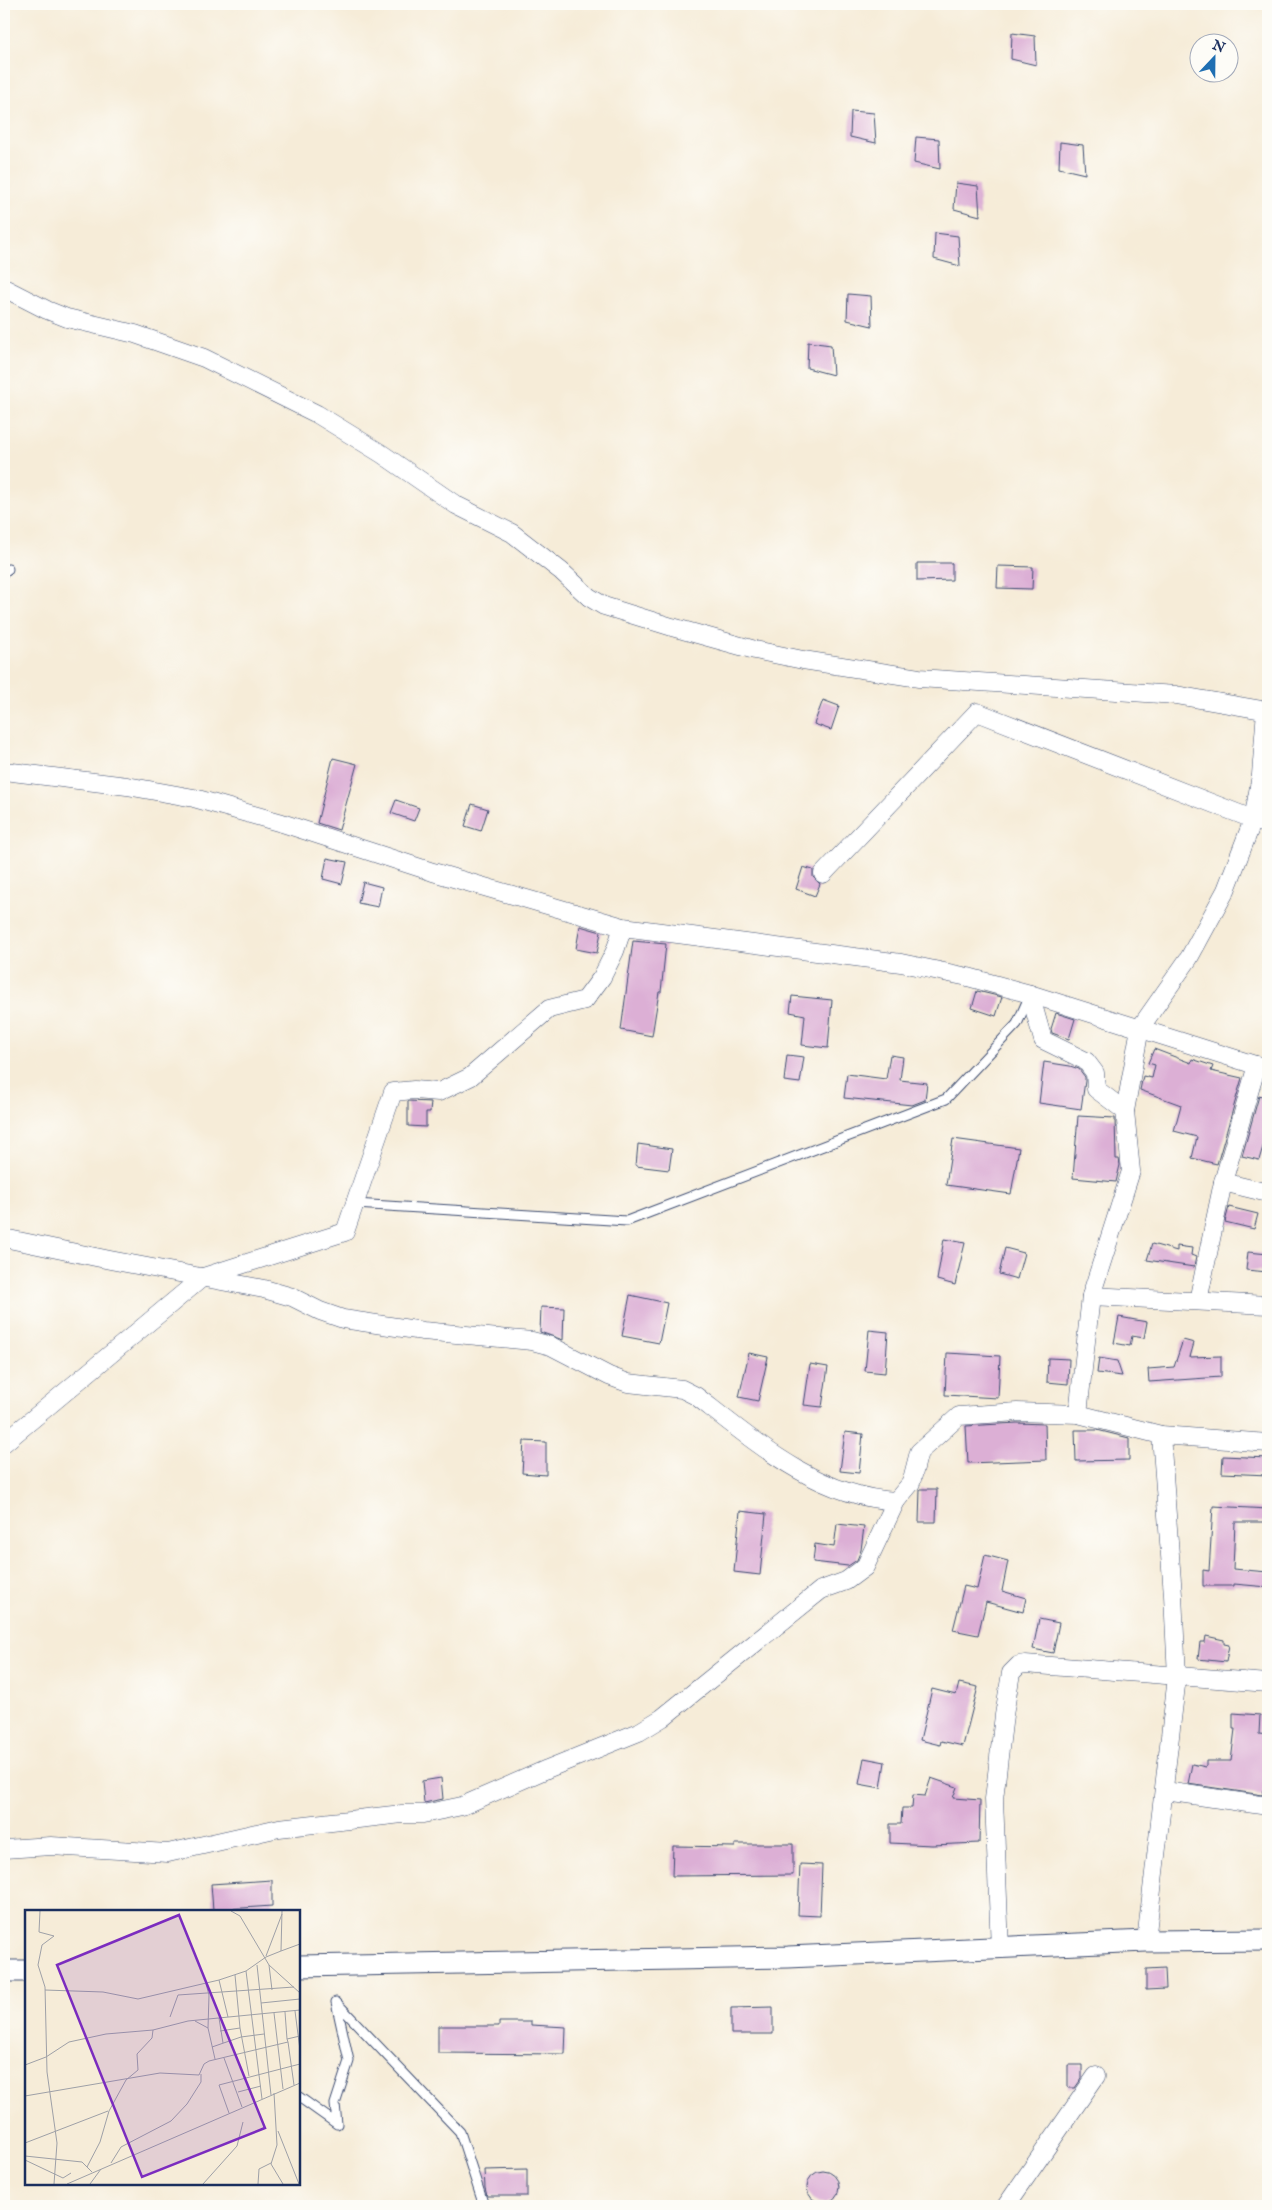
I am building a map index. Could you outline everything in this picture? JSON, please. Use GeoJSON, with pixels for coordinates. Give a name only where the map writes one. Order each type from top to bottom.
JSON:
{"type":"FeatureCollection","features":[{"type":"Feature","properties":{"kind":"street"},"geometry":{"type":"LineString","coordinates":[[4,288],[67,318],[135,334],[204,358],[316,414],[382,454],[450,502],[512,533],[561,571],[589,597],[604,606],[672,628],[755,650],[803,660],[928,678],[1176,695],[1267,710],[1261,776],[1261,822],[1190,958],[1140,1028],[1125,1111],[1131,1171],[1091,1296],[1078,1414]]}},
{"type":"Feature","properties":{"kind":"street"},"geometry":{"type":"LineString","coordinates":[[823,874],[977,712],[1261,822]]}},
{"type":"Feature","properties":{"kind":"street"},"geometry":{"type":"LineString","coordinates":[[4,771],[127,786],[194,798],[282,823],[433,872],[623,926],[901,963],[968,977],[1030,994],[1262,1067],[1223,1182],[1198,1301]]}},
{"type":"Feature","properties":{"kind":"street"},"geometry":{"type":"LineString","coordinates":[[4,1443],[203,1277],[346,1232],[393,1092],[414,1090],[439,1092],[470,1077],[549,1008],[585,1000],[602,977],[615,951],[623,926]]}},
{"type":"Feature","properties":{"kind":"street"},"geometry":{"type":"LineString","coordinates":[[1030,994],[1043,1040],[1086,1061],[1095,1073],[1096,1089],[1125,1111]]}},
{"type":"Feature","properties":{"kind":"street"},"geometry":{"type":"LineString","coordinates":[[1223,1182],[1268,1193]]}},
{"type":"Feature","properties":{"kind":"street"},"geometry":{"type":"LineString","coordinates":[[4,1238],[264,1288],[292,1296],[343,1319],[423,1331],[532,1341],[551,1346],[628,1383],[682,1389],[696,1396],[779,1459],[821,1482],[875,1500],[896,1501]]}},
{"type":"Feature","properties":{"kind":"street"},"geometry":{"type":"LineString","coordinates":[[1091,1296],[1268,1305]]}},
{"type":"Feature","properties":{"kind":"street"},"geometry":{"type":"LineString","coordinates":[[4,1849],[51,1846],[168,1853],[279,1828],[402,1814],[423,1814],[462,1806],[547,1769],[640,1732],[662,1718],[821,1590],[846,1581],[865,1567],[896,1501],[911,1484],[919,1452],[959,1416],[1017,1412],[1078,1414],[1161,1435],[1268,1443]]}},
{"type":"Feature","properties":{"kind":"street"},"geometry":{"type":"LineString","coordinates":[[1146,1941],[1177,1677],[1173,1587],[1161,1435]]}},
{"type":"Feature","properties":{"kind":"street"},"geometry":{"type":"LineString","coordinates":[[1000,1949],[994,1798],[1004,1715],[1012,1673],[1019,1666],[1025,1664],[1268,1683]]}},
{"type":"Feature","properties":{"kind":"street"},"geometry":{"type":"LineString","coordinates":[[1165,1791],[1268,1806]]}},
{"type":"Feature","properties":{"kind":"street"},"geometry":{"type":"LineString","coordinates":[[300,1966],[788,1957],[1146,1941],[1268,1940]]}},
{"type":"Feature","properties":{"kind":"street"},"geometry":{"type":"LineString","coordinates":[[4,1971],[25,1971]]}},
{"type":"Feature","properties":{"kind":"street"},"geometry":{"type":"LineString","coordinates":[[1006,2206],[1096,2076]]}},
{"type":"Feature","properties":{"kind":"lane"},"geometry":{"type":"LineString","coordinates":[[355,1204],[627,1221],[946,1099],[1017,1024],[1030,994]]}},
{"type":"Feature","properties":{"kind":"lane"},"geometry":{"type":"LineString","coordinates":[[300,2098],[337,2124],[335,2104],[349,2061],[336,2002],[460,2132],[484,2206]]}},
{"type":"Feature","properties":{"kind":"building"},"geometry":{"type":"Polygon","coordinates":[[[1012,33],[1035,36],[1036,65],[1011,59],[1012,33]]]}},
{"type":"Feature","properties":{"kind":"building"},"geometry":{"type":"Polygon","coordinates":[[[851,111],[874,113],[876,143],[850,137],[851,111]]]}},
{"type":"Feature","properties":{"kind":"building"},"geometry":{"type":"Polygon","coordinates":[[[916,137],[939,139],[940,169],[914,163],[916,137]]]}},
{"type":"Feature","properties":{"kind":"building"},"geometry":{"type":"Polygon","coordinates":[[[1060,142],[1083,145],[1085,174],[1059,168],[1060,142]]]}},
{"type":"Feature","properties":{"kind":"building"},"geometry":{"type":"Polygon","coordinates":[[[956,183],[978,186],[980,216],[954,209],[956,183]]]}},
{"type":"Feature","properties":{"kind":"building"},"geometry":{"type":"Polygon","coordinates":[[[935,233],[958,236],[960,266],[934,259],[935,233]]]}},
{"type":"Feature","properties":{"kind":"building"},"geometry":{"type":"Polygon","coordinates":[[[848,294],[871,296],[872,326],[847,320],[848,294]]]}},
{"type":"Feature","properties":{"kind":"building"},"geometry":{"type":"Polygon","coordinates":[[[808,342],[831,345],[833,375],[807,368],[808,342]]]}},
{"type":"Feature","properties":{"kind":"building"},"geometry":{"type":"Polygon","coordinates":[[[917,563],[952,563],[952,580],[917,581],[917,563]]]}},
{"type":"Feature","properties":{"kind":"building"},"geometry":{"type":"Polygon","coordinates":[[[998,566],[1033,567],[1032,589],[997,588],[998,566]]]}},
{"type":"Feature","properties":{"kind":"building"},"geometry":{"type":"Polygon","coordinates":[[[823,700],[839,706],[831,730],[814,724],[823,700]]]}},
{"type":"Feature","properties":{"kind":"building"},"geometry":{"type":"Polygon","coordinates":[[[333,758],[357,764],[339,830],[317,823],[333,758]]]}},
{"type":"Feature","properties":{"kind":"building"},"geometry":{"type":"Polygon","coordinates":[[[396,800],[419,808],[414,821],[391,813],[396,800]]]}},
{"type":"Feature","properties":{"kind":"building"},"geometry":{"type":"Polygon","coordinates":[[[472,804],[488,809],[481,831],[465,826],[472,804]]]}},
{"type":"Feature","properties":{"kind":"building"},"geometry":{"type":"Polygon","coordinates":[[[327,858],[347,862],[342,884],[323,879],[327,858]]]}},
{"type":"Feature","properties":{"kind":"building"},"geometry":{"type":"Polygon","coordinates":[[[803,867],[813,870],[813,877],[820,884],[815,896],[796,889],[803,867]]]}},
{"type":"Feature","properties":{"kind":"building"},"geometry":{"type":"Polygon","coordinates":[[[363,882],[382,887],[378,907],[358,903],[363,882]]]}},
{"type":"Feature","properties":{"kind":"building"},"geometry":{"type":"Polygon","coordinates":[[[580,926],[601,932],[597,953],[576,949],[580,926]]]}},
{"type":"Feature","properties":{"kind":"building"},"geometry":{"type":"Polygon","coordinates":[[[633,941],[666,944],[661,992],[659,992],[652,1036],[621,1030],[633,941]]]}},
{"type":"Feature","properties":{"kind":"building"},"geometry":{"type":"Polygon","coordinates":[[[977,991],[1002,997],[996,1016],[972,1008],[977,991]]]}},
{"type":"Feature","properties":{"kind":"building"},"geometry":{"type":"Polygon","coordinates":[[[792,996],[832,1000],[828,1048],[802,1045],[805,1015],[790,1012],[792,996]]]}},
{"type":"Feature","properties":{"kind":"building"},"geometry":{"type":"Polygon","coordinates":[[[1056,1013],[1075,1019],[1069,1039],[1052,1033],[1051,1029],[1056,1013]]]}},
{"type":"Feature","properties":{"kind":"building"},"geometry":{"type":"Polygon","coordinates":[[[1154,1049],[1191,1063],[1192,1059],[1213,1066],[1211,1071],[1242,1078],[1217,1164],[1192,1158],[1197,1137],[1174,1131],[1181,1105],[1140,1090],[1143,1076],[1152,1078],[1155,1065],[1148,1063],[1154,1049]]]}},
{"type":"Feature","properties":{"kind":"building"},"geometry":{"type":"Polygon","coordinates":[[[787,1055],[804,1057],[800,1083],[784,1081],[787,1055]]]}},
{"type":"Feature","properties":{"kind":"building"},"geometry":{"type":"Polygon","coordinates":[[[890,1055],[903,1057],[900,1080],[927,1083],[925,1100],[912,1105],[844,1098],[847,1074],[886,1079],[890,1055]]]}},
{"type":"Feature","properties":{"kind":"building"},"geometry":{"type":"Polygon","coordinates":[[[1044,1062],[1079,1069],[1085,1077],[1081,1109],[1039,1103],[1044,1062]]]}},
{"type":"Feature","properties":{"kind":"building"},"geometry":{"type":"Polygon","coordinates":[[[1259,1096],[1268,1099],[1268,1130],[1259,1160],[1242,1156],[1259,1096]]]}},
{"type":"Feature","properties":{"kind":"building"},"geometry":{"type":"Polygon","coordinates":[[[408,1101],[431,1102],[430,1112],[426,1112],[426,1127],[408,1126],[408,1101]]]}},
{"type":"Feature","properties":{"kind":"building"},"geometry":{"type":"Polygon","coordinates":[[[1078,1116],[1115,1118],[1116,1159],[1119,1159],[1120,1165],[1116,1182],[1073,1178],[1078,1116]]]}},
{"type":"Feature","properties":{"kind":"building"},"geometry":{"type":"Polygon","coordinates":[[[953,1139],[1019,1148],[1011,1194],[946,1185],[953,1139]]]}},
{"type":"Feature","properties":{"kind":"building"},"geometry":{"type":"Polygon","coordinates":[[[638,1144],[672,1149],[669,1170],[636,1166],[638,1144]]]}},
{"type":"Feature","properties":{"kind":"building"},"geometry":{"type":"Polygon","coordinates":[[[1229,1207],[1258,1214],[1254,1229],[1225,1222],[1229,1207]]]}},
{"type":"Feature","properties":{"kind":"building"},"geometry":{"type":"Polygon","coordinates":[[[944,1239],[965,1243],[955,1285],[937,1280],[944,1239]]]}},
{"type":"Feature","properties":{"kind":"building"},"geometry":{"type":"Polygon","coordinates":[[[1152,1244],[1177,1251],[1177,1246],[1192,1248],[1191,1255],[1196,1257],[1194,1267],[1147,1260],[1152,1244]]]}},
{"type":"Feature","properties":{"kind":"building"},"geometry":{"type":"Polygon","coordinates":[[[1005,1248],[1024,1253],[1017,1279],[999,1274],[1005,1248]]]}},
{"type":"Feature","properties":{"kind":"building"},"geometry":{"type":"Polygon","coordinates":[[[1248,1252],[1268,1254],[1268,1272],[1246,1270],[1248,1252]]]}},
{"type":"Feature","properties":{"kind":"building"},"geometry":{"type":"Polygon","coordinates":[[[630,1295],[667,1303],[659,1343],[622,1336],[630,1295]]]}},
{"type":"Feature","properties":{"kind":"building"},"geometry":{"type":"Polygon","coordinates":[[[541,1307],[564,1308],[563,1340],[540,1332],[541,1307]]]}},
{"type":"Feature","properties":{"kind":"building"},"geometry":{"type":"Polygon","coordinates":[[[1119,1317],[1147,1322],[1144,1338],[1132,1336],[1130,1346],[1114,1343],[1119,1317]]]}},
{"type":"Feature","properties":{"kind":"building"},"geometry":{"type":"Polygon","coordinates":[[[869,1330],[888,1332],[885,1373],[865,1371],[869,1330]]]}},
{"type":"Feature","properties":{"kind":"building"},"geometry":{"type":"Polygon","coordinates":[[[1183,1340],[1194,1343],[1190,1357],[1221,1356],[1221,1377],[1149,1382],[1148,1369],[1174,1367],[1183,1340]]]}},
{"type":"Feature","properties":{"kind":"building"},"geometry":{"type":"Polygon","coordinates":[[[749,1353],[768,1357],[758,1401],[739,1397],[749,1353]]]}},
{"type":"Feature","properties":{"kind":"building"},"geometry":{"type":"Polygon","coordinates":[[[947,1353],[1000,1356],[998,1398],[945,1395],[947,1353]]]}},
{"type":"Feature","properties":{"kind":"building"},"geometry":{"type":"Polygon","coordinates":[[[1048,1358],[1069,1359],[1068,1384],[1047,1382],[1048,1358]]]}},
{"type":"Feature","properties":{"kind":"building"},"geometry":{"type":"Polygon","coordinates":[[[1099,1358],[1117,1361],[1122,1376],[1097,1373],[1099,1358]]]}},
{"type":"Feature","properties":{"kind":"building"},"geometry":{"type":"Polygon","coordinates":[[[810,1364],[828,1367],[822,1407],[804,1405],[810,1364]]]}},
{"type":"Feature","properties":{"kind":"building"},"geometry":{"type":"Polygon","coordinates":[[[1017,1423],[1045,1424],[1046,1460],[968,1463],[966,1426],[1017,1423]]]}},
{"type":"Feature","properties":{"kind":"building"},"geometry":{"type":"Polygon","coordinates":[[[1075,1430],[1097,1430],[1129,1438],[1129,1460],[1076,1461],[1075,1430]]]}},
{"type":"Feature","properties":{"kind":"building"},"geometry":{"type":"Polygon","coordinates":[[[845,1432],[863,1434],[859,1473],[840,1471],[845,1432]]]}},
{"type":"Feature","properties":{"kind":"building"},"geometry":{"type":"Polygon","coordinates":[[[524,1441],[546,1442],[546,1475],[522,1473],[524,1441]]]}},
{"type":"Feature","properties":{"kind":"building"},"geometry":{"type":"Polygon","coordinates":[[[1223,1456],[1268,1458],[1268,1475],[1222,1473],[1223,1456]]]}},
{"type":"Feature","properties":{"kind":"building"},"geometry":{"type":"Polygon","coordinates":[[[920,1489],[937,1489],[936,1522],[919,1522],[920,1489]]]}},
{"type":"Feature","properties":{"kind":"building"},"geometry":{"type":"Polygon","coordinates":[[[1213,1506],[1268,1509],[1268,1522],[1235,1522],[1233,1569],[1268,1572],[1268,1587],[1234,1584],[1234,1586],[1203,1586],[1203,1570],[1209,1571],[1213,1506]]]}},
{"type":"Feature","properties":{"kind":"building"},"geometry":{"type":"Polygon","coordinates":[[[740,1511],[766,1514],[760,1575],[734,1572],[740,1511]]]}},
{"type":"Feature","properties":{"kind":"building"},"geometry":{"type":"Polygon","coordinates":[[[837,1524],[864,1527],[861,1550],[857,1560],[848,1566],[813,1562],[815,1544],[834,1547],[837,1524]]]}},
{"type":"Feature","properties":{"kind":"building"},"geometry":{"type":"Polygon","coordinates":[[[985,1555],[1008,1561],[1002,1591],[1026,1598],[1023,1612],[986,1602],[978,1635],[953,1630],[964,1586],[977,1589],[985,1555]]]}},
{"type":"Feature","properties":{"kind":"building"},"geometry":{"type":"Polygon","coordinates":[[[1039,1619],[1059,1623],[1053,1653],[1033,1649],[1039,1619]]]}},
{"type":"Feature","properties":{"kind":"building"},"geometry":{"type":"Polygon","coordinates":[[[1206,1636],[1224,1640],[1224,1644],[1229,1645],[1226,1662],[1198,1659],[1200,1642],[1205,1642],[1206,1636]]]}},
{"type":"Feature","properties":{"kind":"building"},"geometry":{"type":"Polygon","coordinates":[[[959,1683],[978,1687],[963,1746],[941,1741],[940,1745],[920,1740],[932,1689],[956,1695],[959,1683]]]}},
{"type":"Feature","properties":{"kind":"building"},"geometry":{"type":"Polygon","coordinates":[[[1233,1713],[1260,1715],[1259,1734],[1268,1735],[1268,1761],[1263,1795],[1188,1784],[1192,1764],[1206,1767],[1206,1761],[1231,1761],[1235,1729],[1233,1729],[1233,1713]]]}},
{"type":"Feature","properties":{"kind":"building"},"geometry":{"type":"Polygon","coordinates":[[[864,1758],[885,1762],[881,1788],[859,1784],[864,1758]]]}},
{"type":"Feature","properties":{"kind":"building"},"geometry":{"type":"Polygon","coordinates":[[[441,1778],[443,1799],[424,1803],[422,1781],[441,1778]]]}},
{"type":"Feature","properties":{"kind":"building"},"geometry":{"type":"Polygon","coordinates":[[[931,1778],[957,1787],[953,1798],[980,1800],[979,1843],[932,1845],[890,1843],[890,1824],[901,1824],[902,1808],[912,1808],[913,1795],[925,1796],[931,1778]]]}},
{"type":"Feature","properties":{"kind":"building"},"geometry":{"type":"Polygon","coordinates":[[[735,1844],[793,1844],[793,1875],[672,1876],[673,1846],[735,1847],[735,1844]]]}},
{"type":"Feature","properties":{"kind":"building"},"geometry":{"type":"Polygon","coordinates":[[[800,1864],[822,1865],[820,1916],[798,1915],[800,1864]]]}},
{"type":"Feature","properties":{"kind":"building"},"geometry":{"type":"Polygon","coordinates":[[[272,1880],[272,1906],[213,1910],[211,1884],[272,1880]]]}},
{"type":"Feature","properties":{"kind":"building"},"geometry":{"type":"Polygon","coordinates":[[[1165,1968],[1166,1989],[1146,1990],[1146,1969],[1165,1968]]]}},
{"type":"Feature","properties":{"kind":"building"},"geometry":{"type":"Polygon","coordinates":[[[773,2007],[773,2034],[731,2034],[731,2008],[773,2007]]]}},
{"type":"Feature","properties":{"kind":"building"},"geometry":{"type":"Polygon","coordinates":[[[499,2022],[531,2022],[531,2025],[566,2027],[565,2054],[438,2053],[438,2026],[499,2026],[499,2022]]]}},
{"type":"Feature","properties":{"kind":"building"},"geometry":{"type":"Polygon","coordinates":[[[1068,2065],[1082,2065],[1082,2078],[1075,2088],[1068,2088],[1068,2065]]]}},
{"type":"Feature","properties":{"kind":"building"},"geometry":{"type":"Polygon","coordinates":[[[527,2169],[527,2196],[487,2196],[484,2170],[527,2169]]]}},
{"type":"Feature","properties":{"kind":"building"},"geometry":{"type":"Polygon","coordinates":[[[823,2171],[834,2176],[839,2187],[834,2198],[823,2203],[812,2198],[807,2187],[812,2176],[823,2171]]]}}]}
